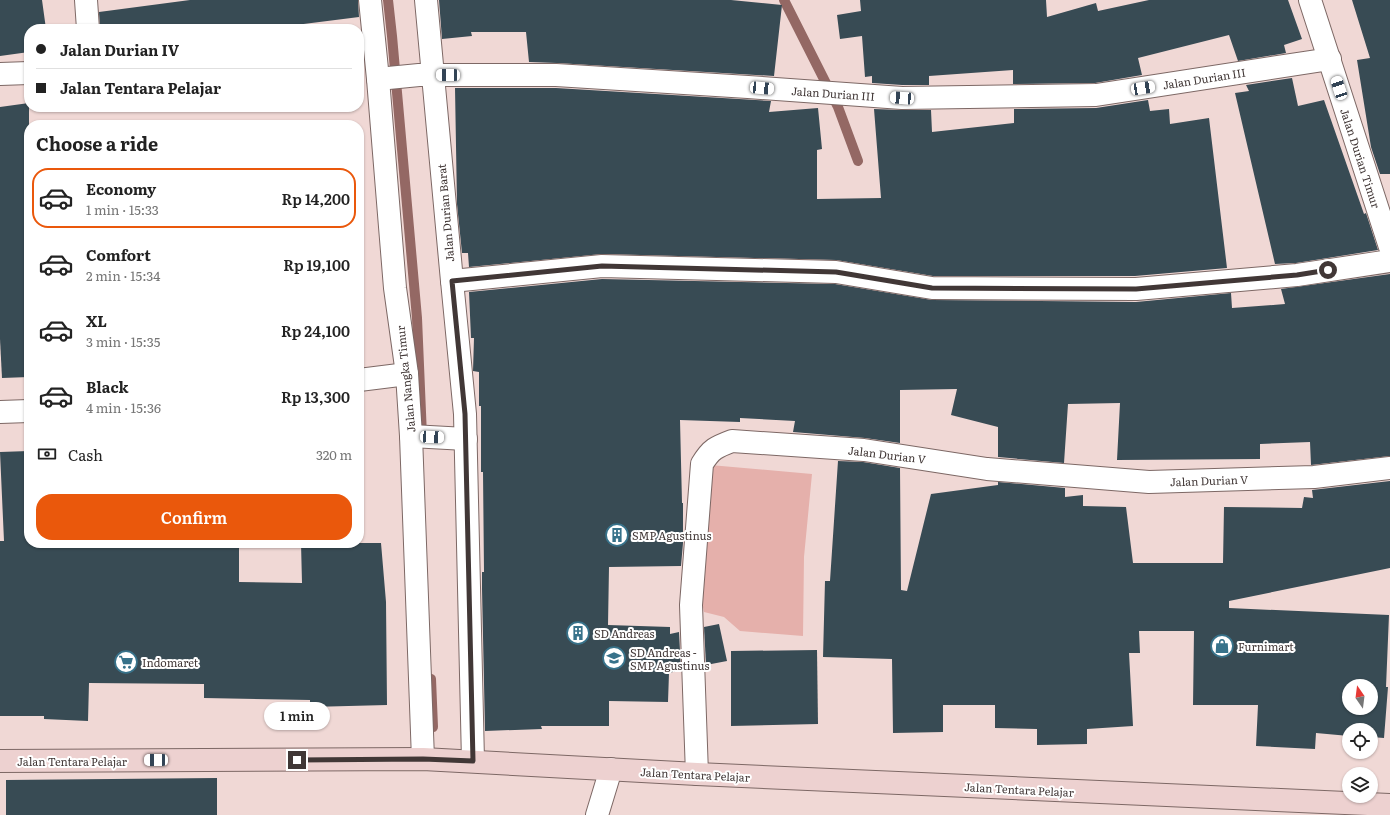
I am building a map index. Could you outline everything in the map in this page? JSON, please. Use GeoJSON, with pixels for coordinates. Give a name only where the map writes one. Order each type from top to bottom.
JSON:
{"type":"FeatureCollection","features":[{"type":"Feature","properties":{"kind":"main road","name":"Jalan Tentara Pelajar"},"geometry":{"type":"LineString","coordinates":[[0,761],[423,759],[697,774],[1390,805]]}},
{"type":"Feature","properties":{"kind":"street"},"geometry":{"type":"LineString","coordinates":[[86,0],[88,24]]}},
{"type":"Feature","properties":{"kind":"street","name":"Jalan Nangka Timur"},"geometry":{"type":"LineString","coordinates":[[370,0],[380,79],[395,288],[415,436],[423,759]]}},
{"type":"Feature","properties":{"kind":"street","name":"Jalan Durian Barat"},"geometry":{"type":"LineString","coordinates":[[426,0],[426,75],[452,281],[465,414],[462,439],[473,761]]}},
{"type":"Feature","properties":{"kind":"street","name":"Jalan Durian Timur"},"geometry":{"type":"LineString","coordinates":[[1310,0],[1390,247]]}},
{"type":"Feature","properties":{"kind":"street","name":"Jalan Durian III"},"geometry":{"type":"LineString","coordinates":[[380,79],[426,75],[556,75],[902,98],[1096,95],[1330,59]]}},
{"type":"Feature","properties":{"kind":"street"},"geometry":{"type":"LineString","coordinates":[[0,74],[24,73]]}},
{"type":"Feature","properties":{"kind":"street"},"geometry":{"type":"LineString","coordinates":[[452,281],[602,266],[836,272],[932,288],[1136,289],[1297,275],[1390,261]]}},
{"type":"Feature","properties":{"kind":"street"},"geometry":{"type":"LineString","coordinates":[[364,379],[407,374]]}},
{"type":"Feature","properties":{"kind":"street"},"geometry":{"type":"LineString","coordinates":[[0,412],[24,411]]}},
{"type":"Feature","properties":{"kind":"street"},"geometry":{"type":"LineString","coordinates":[[415,436],[462,439]]}},
{"type":"Feature","properties":{"kind":"street","name":"Jalan Durian V"},"geometry":{"type":"LineString","coordinates":[[697,774],[691,605],[702,464],[709,452],[719,446],[732,441],[864,450],[987,469],[1149,482],[1314,477],[1390,468]]}},
{"type":"Feature","properties":{"kind":"street"},"geometry":{"type":"LineString","coordinates":[[597,815],[611,769]]}},
{"type":"Feature","properties":{"kind":"shaded area"},"geometry":{"type":"Polygon","coordinates":[[[710,465],[812,474],[804,557],[803,636],[740,631],[724,617],[704,612],[700,592],[710,465]]]}},
{"type":"Feature","properties":{"kind":"building"},"geometry":{"type":"Polygon","coordinates":[[[0,0],[42,0],[45,24],[24,24],[24,53],[0,56],[0,0]]]}},
{"type":"Feature","properties":{"kind":"building"},"geometry":{"type":"Polygon","coordinates":[[[190,0],[358,0],[359,17],[304,24],[100,24],[99,12],[190,0]]]}},
{"type":"Feature","properties":{"kind":"building"},"geometry":{"type":"Polygon","coordinates":[[[439,0],[731,0],[782,5],[774,76],[529,62],[526,32],[471,32],[472,36],[442,39],[439,0]]]}},
{"type":"Feature","properties":{"kind":"building"},"geometry":{"type":"Polygon","coordinates":[[[860,0],[1046,0],[1047,17],[1096,3],[1098,11],[1149,0],[1288,0],[1302,39],[1284,45],[1286,53],[1238,61],[1229,35],[1138,58],[1142,75],[1095,83],[1013,84],[1013,70],[929,76],[929,85],[872,83],[872,76],[865,77],[862,36],[840,39],[837,15],[861,11],[860,0]]]}},
{"type":"Feature","properties":{"kind":"building"},"geometry":{"type":"Polygon","coordinates":[[[1352,0],[1390,0],[1390,174],[1380,174],[1371,147],[1357,60],[1370,58],[1352,0]]]}},
{"type":"Feature","properties":{"kind":"building"},"geometry":{"type":"Polygon","coordinates":[[[1292,78],[1298,106],[1324,100],[1364,214],[1366,213],[1378,250],[1296,263],[1275,264],[1235,93],[1249,91],[1246,85],[1292,78]]]}},
{"type":"Feature","properties":{"kind":"building"},"geometry":{"type":"Polygon","coordinates":[[[455,88],[556,88],[771,101],[769,112],[818,108],[822,149],[817,150],[817,199],[881,198],[874,109],[931,110],[932,132],[1014,123],[1014,109],[1096,108],[1148,100],[1150,111],[1169,109],[1170,124],[1209,118],[1227,268],[1135,276],[933,276],[836,260],[602,254],[469,267],[468,253],[462,253],[457,204],[455,88]]]}},
{"type":"Feature","properties":{"kind":"building"},"geometry":{"type":"Polygon","coordinates":[[[24,104],[24,112],[29,112],[29,120],[24,120],[24,377],[2,378],[0,339],[0,107],[24,104]]]}},
{"type":"Feature","properties":{"kind":"building"},"geometry":{"type":"Polygon","coordinates":[[[1390,274],[1390,456],[1311,465],[1310,442],[1260,444],[1260,459],[1117,460],[1120,403],[1068,404],[1064,463],[998,457],[998,427],[951,415],[957,389],[900,390],[900,443],[865,438],[793,432],[795,421],[740,418],[740,422],[680,420],[683,503],[683,543],[681,566],[609,567],[608,625],[670,627],[670,634],[679,632],[681,670],[669,673],[668,702],[609,701],[609,726],[541,726],[542,729],[485,731],[482,589],[482,572],[484,572],[481,406],[479,406],[479,372],[473,371],[474,338],[471,338],[469,292],[602,279],[835,284],[932,300],[1136,302],[1231,293],[1232,308],[1285,304],[1281,289],[1390,274]]]}},
{"type":"Feature","properties":{"kind":"building"},"geometry":{"type":"Polygon","coordinates":[[[24,451],[24,548],[239,548],[239,582],[302,583],[301,548],[364,548],[364,543],[381,543],[386,602],[387,705],[310,707],[310,700],[204,698],[204,684],[89,683],[88,721],[44,719],[44,716],[0,716],[0,541],[4,541],[0,452],[24,451]]]}},
{"type":"Feature","properties":{"kind":"building"},"geometry":{"type":"Polygon","coordinates":[[[838,461],[863,462],[900,468],[901,590],[907,591],[931,494],[998,485],[998,482],[1065,488],[1065,497],[1083,495],[1083,506],[1126,507],[1133,563],[1223,563],[1224,507],[1302,508],[1304,497],[1313,498],[1312,490],[1390,481],[1390,568],[1229,601],[1229,608],[1389,615],[1386,687],[1388,687],[1384,738],[1378,738],[1378,723],[1342,723],[1342,735],[1316,733],[1315,749],[1256,746],[1258,705],[1193,705],[1194,631],[1139,631],[1140,653],[1129,653],[1133,726],[1087,729],[1087,744],[1037,745],[1037,729],[995,728],[995,705],[943,705],[943,732],[893,733],[892,659],[823,657],[825,581],[830,581],[838,461]]]}},
{"type":"Feature","properties":{"kind":"building"},"geometry":{"type":"Polygon","coordinates":[[[719,624],[727,661],[706,665],[704,627],[719,624]]]}},
{"type":"Feature","properties":{"kind":"building"},"geometry":{"type":"Polygon","coordinates":[[[817,650],[818,724],[731,726],[731,651],[817,650]]]}},
{"type":"Feature","properties":{"kind":"building"},"geometry":{"type":"Polygon","coordinates":[[[217,778],[217,815],[6,815],[6,780],[217,778]]]}},
{"type":"Feature","properties":{"kind":"waterway"},"geometry":{"type":"LineString","coordinates":[[388,0],[417,318],[422,436]]}},
{"type":"Feature","properties":{"kind":"waterway"},"geometry":{"type":"LineString","coordinates":[[784,0],[838,107],[858,161]]}},
{"type":"Feature","properties":{"kind":"waterway"},"geometry":{"type":"LineString","coordinates":[[431,679],[433,727]]}},
{"type":"Feature","properties":{"kind":"place","name":"SMP Agustinus"},"geometry":{"type":"Point","coordinates":[617,535]}},
{"type":"Feature","properties":{"kind":"place","name":"SD Andreas"},"geometry":{"type":"Point","coordinates":[578,633]}},
{"type":"Feature","properties":{"kind":"place","name":"Furnimart"},"geometry":{"type":"Point","coordinates":[1222,646]}},
{"type":"Feature","properties":{"kind":"place","name":"SD Andreas - SMP Agustinus"},"geometry":{"type":"Point","coordinates":[614,658]}},
{"type":"Feature","properties":{"kind":"place","name":"Indomaret"},"geometry":{"type":"Point","coordinates":[126,662]}},
{"type":"Feature","properties":{"kind":"route"},"geometry":{"type":"LineString","coordinates":[[297,760],[423,759],[473,761],[465,414],[452,281],[602,266],[836,272],[932,288],[1136,289],[1297,275],[1328,270]]}}]}
